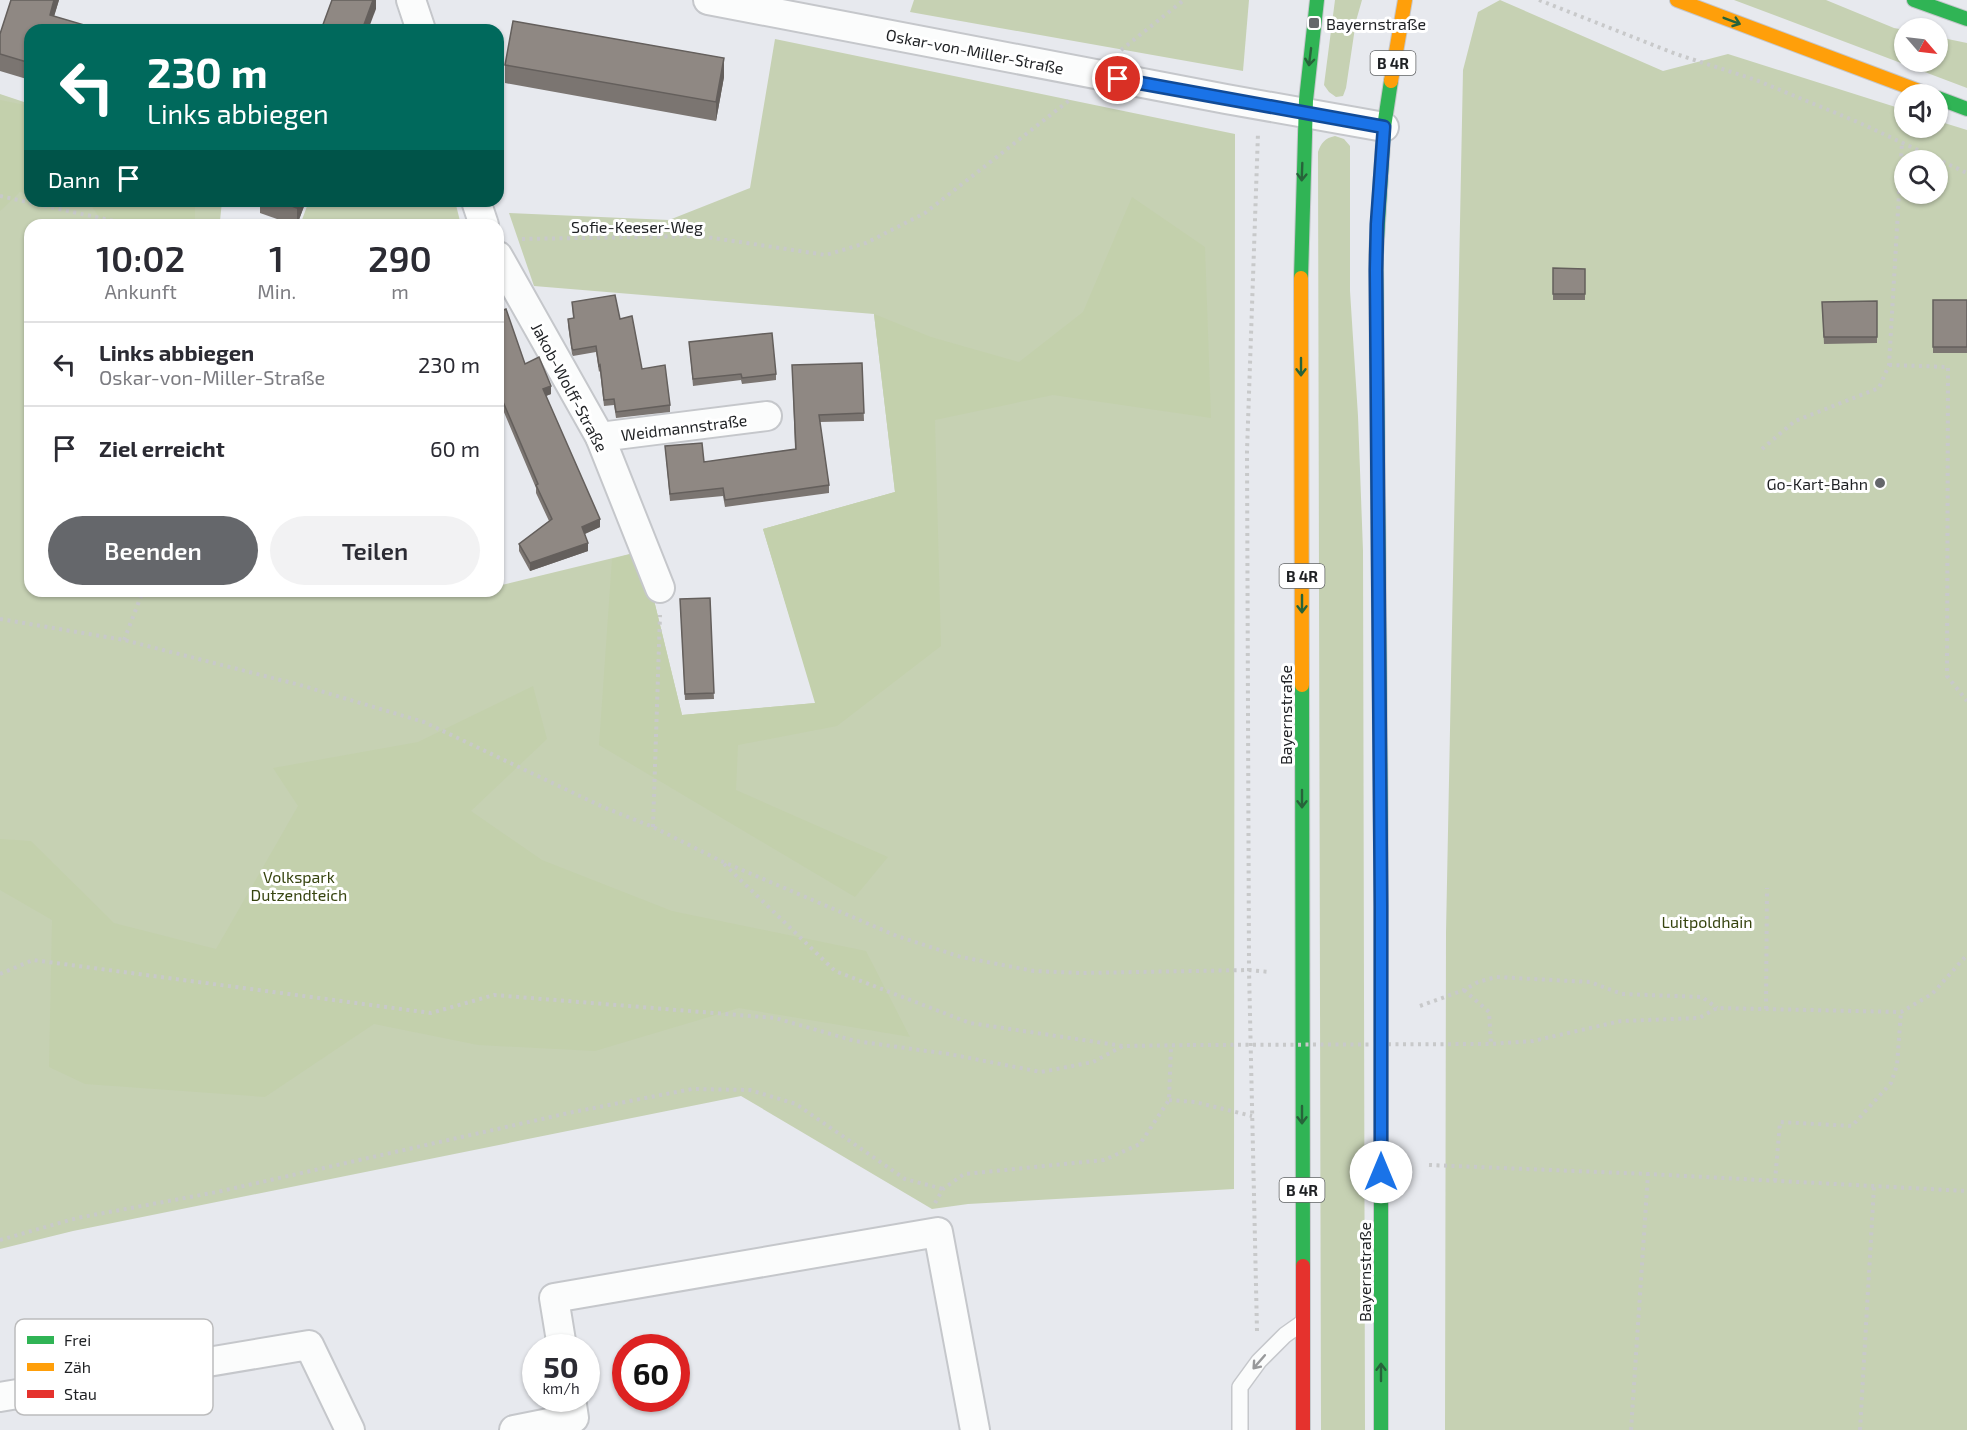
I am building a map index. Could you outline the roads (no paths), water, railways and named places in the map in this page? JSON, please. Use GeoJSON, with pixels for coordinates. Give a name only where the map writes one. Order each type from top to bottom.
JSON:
{"type":"FeatureCollection","features":[{"type":"Feature","properties":{"kind":"main road","name":"Bayernstraße"},"geometry":{"type":"LineString","coordinates":[[1303,1430],[1301,268],[1307,80],[1317,0]]}},
{"type":"Feature","properties":{"kind":"main road","name":"Bayernstraße"},"geometry":{"type":"LineString","coordinates":[[1381,1430],[1381,906],[1376,265],[1384,127],[1405,0]]}},
{"type":"Feature","properties":{"kind":"main road"},"geometry":{"type":"LineString","coordinates":[[1677,0],[1900,84]]}},
{"type":"Feature","properties":{"kind":"main road"},"geometry":{"type":"LineString","coordinates":[[1914,0],[1967,19]]}},
{"type":"Feature","properties":{"kind":"main road"},"geometry":{"type":"LineString","coordinates":[[1948,102],[1967,109]]}},
{"type":"Feature","properties":{"kind":"street"},"geometry":{"type":"LineString","coordinates":[[411,0],[419,24]]}},
{"type":"Feature","properties":{"kind":"street","name":"Oskar-von-Miller-Straße"},"geometry":{"type":"LineString","coordinates":[[708,0],[1305,114],[1384,127]]}},
{"type":"Feature","properties":{"kind":"street","name":"Jakob-Wolff-Straße"},"geometry":{"type":"LineString","coordinates":[[504,267],[600,437],[660,588]]}},
{"type":"Feature","properties":{"kind":"street","name":"Weidmannstraße"},"geometry":{"type":"LineString","coordinates":[[600,437],[767,416]]}},
{"type":"Feature","properties":{"kind":"street"},"geometry":{"type":"LineString","coordinates":[[560,1334],[554,1298],[938,1232],[975,1430]]}},
{"type":"Feature","properties":{"kind":"street"},"geometry":{"type":"LineString","coordinates":[[213,1362],[309,1346],[350,1430]]}},
{"type":"Feature","properties":{"kind":"street"},"geometry":{"type":"LineString","coordinates":[[0,1397],[15,1395]]}},
{"type":"Feature","properties":{"kind":"street"},"geometry":{"type":"LineString","coordinates":[[514,1430],[574,1418],[573,1412]]}},
{"type":"Feature","properties":{"kind":"lane"},"geometry":{"type":"LineString","coordinates":[[1240,1430],[1240,1387],[1259,1361],[1285,1335],[1302,1323]]}},
{"type":"Feature","properties":{"kind":"place","name":"Bayernstraße"},"geometry":{"type":"Point","coordinates":[1314,23]}},
{"type":"Feature","properties":{"kind":"place","name":"Go-Kart-Bahn"},"geometry":{"type":"Point","coordinates":[1880,483]}},
{"type":"Feature","properties":{"kind":"park label","name":"Volkspark Dutzendteich"},"geometry":{"type":"Point","coordinates":[299,885]}},
{"type":"Feature","properties":{"kind":"park label","name":"Luitpoldhain"},"geometry":{"type":"Point","coordinates":[1707,921]}}]}
